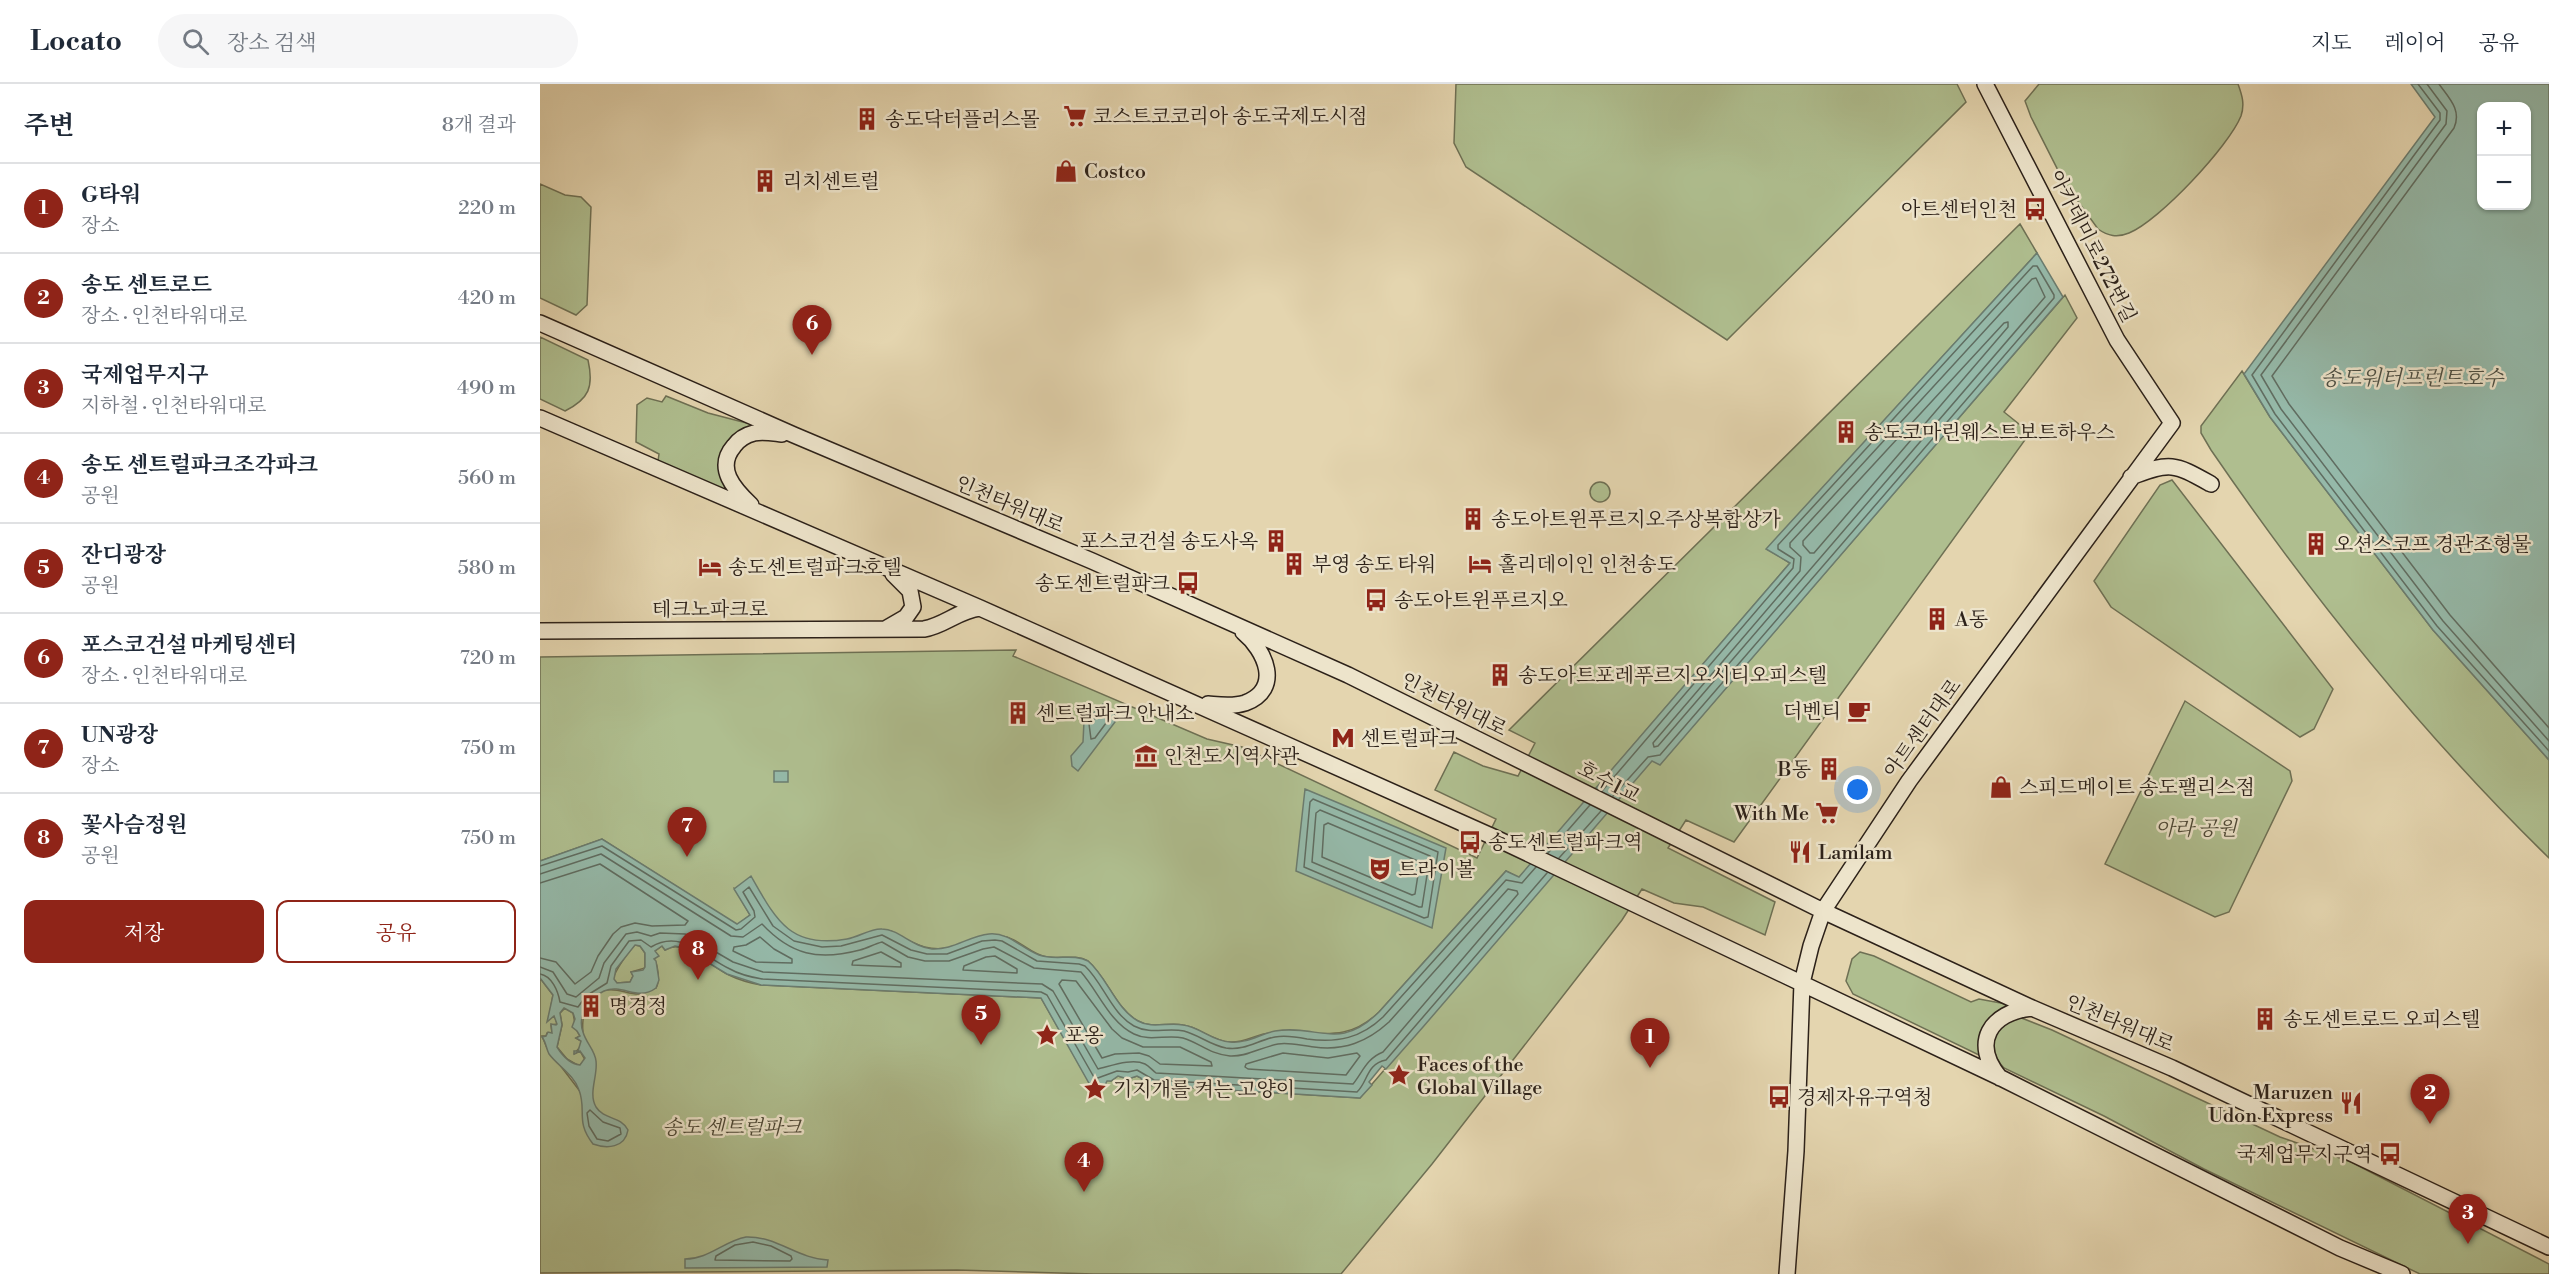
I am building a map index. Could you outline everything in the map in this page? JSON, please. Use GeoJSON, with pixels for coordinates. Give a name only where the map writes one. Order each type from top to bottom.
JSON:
{"type":"FeatureCollection","features":[{"type":"Feature","properties":{"kind":"main road","name":"아카데미로272번길"},"geometry":{"type":"LineString","coordinates":[[1985,84],[2117,340],[2172,423]]}},
{"type":"Feature","properties":{"kind":"main road","name":"인천타워대로"},"geometry":{"type":"LineString","coordinates":[[540,323],[1236,625],[1378,689],[1524,763]]}},
{"type":"Feature","properties":{"kind":"main road"},"geometry":{"type":"LineString","coordinates":[[540,418],[1199,704],[1489,835],[2001,1078],[2340,1248],[2402,1274]]}},
{"type":"Feature","properties":{"kind":"main road","name":"아트센터대로"},"geometry":{"type":"LineString","coordinates":[[1787,1274],[1796,1151],[1802,983],[1810,946],[1823,911],[1909,781],[2172,423]]}},
{"type":"Feature","properties":{"kind":"main road"},"geometry":{"type":"LineString","coordinates":[[756,510],[731,482],[725,467],[729,453],[739,441],[752,434],[794,435]]}},
{"type":"Feature","properties":{"kind":"main road"},"geometry":{"type":"LineString","coordinates":[[2132,477],[2162,466],[2172,466],[2183,469],[2211,484]]}},
{"type":"Feature","properties":{"kind":"main road","name":"테크노파크로"},"geometry":{"type":"LineString","coordinates":[[880,630],[897,624],[913,607],[912,596],[905,585],[881,565]]}},
{"type":"Feature","properties":{"kind":"main road","name":"테크노파크로"},"geometry":{"type":"LineString","coordinates":[[540,631],[930,628],[963,612],[980,608]]}},
{"type":"Feature","properties":{"kind":"main road"},"geometry":{"type":"LineString","coordinates":[[1199,704],[1245,703],[1264,687],[1267,674],[1263,655],[1236,625]]}},
{"type":"Feature","properties":{"kind":"main road","name":"호수1교"},"geometry":{"type":"LineString","coordinates":[[1524,763],[1675,838]]}},
{"type":"Feature","properties":{"kind":"main road","name":"인천타워대로"},"geometry":{"type":"LineString","coordinates":[[1675,838],[1823,911],[2032,1008],[2172,1068],[2546,1245]]}},
{"type":"Feature","properties":{"kind":"main road"},"geometry":{"type":"LineString","coordinates":[[2001,1078],[1993,1068],[1989,1056],[1989,1032],[2003,1015],[2032,1008]]}},
{"type":"Feature","properties":{"kind":"green space"},"geometry":{"type":"Polygon","coordinates":[[[1456,84],[1957,84],[1966,102],[1727,340],[1466,167],[1454,143],[1456,84]]]}},
{"type":"Feature","properties":{"kind":"green space"},"geometry":{"type":"Polygon","coordinates":[[[2039,84],[2238,84],[2243,107],[2241,116],[2223,145],[2174,199],[2142,226],[2125,235],[2113,235],[2098,229],[2064,182],[2031,117],[2025,101],[2039,84]]]}},
{"type":"Feature","properties":{"kind":"green space"},"geometry":{"type":"Polygon","coordinates":[[[540,184],[565,195],[581,197],[591,207],[587,305],[576,315],[540,298],[540,184]]]}},
{"type":"Feature","properties":{"kind":"green space"},"geometry":{"type":"Polygon","coordinates":[[[2020,224],[2037,253],[1767,549],[1790,563],[1519,878],[1506,871],[1379,1012],[1366,1023],[1353,1029],[1327,1034],[1270,1033],[1241,1041],[1224,1041],[1189,1026],[1149,1025],[1138,1021],[1124,1009],[1101,975],[1088,961],[1078,958],[1041,956],[1007,937],[985,936],[942,949],[916,944],[891,931],[838,941],[812,941],[788,931],[767,907],[735,889],[750,915],[737,925],[602,839],[540,861],[540,657],[1016,650],[1013,656],[1207,739],[1242,747],[1477,858],[1496,819],[1435,790],[1454,752],[1483,766],[1518,776],[1535,743],[1509,730],[2020,224]]]}},
{"type":"Feature","properties":{"kind":"green space","name":"송도 센트럴파크"},"geometry":{"type":"Polygon","coordinates":[[[2065,295],[2077,318],[2004,412],[2030,433],[1734,842],[1686,820],[1668,848],[1775,902],[1765,935],[1703,907],[1674,903],[1642,889],[1622,920],[1432,1164],[1341,1274],[1094,1274],[957,1270],[540,1273],[540,978],[553,995],[549,1017],[555,1016],[557,1024],[551,1025],[552,1033],[542,1036],[547,1048],[579,1090],[590,1085],[583,1031],[583,1017],[587,1005],[594,995],[606,990],[638,994],[656,988],[658,977],[654,959],[655,951],[662,946],[665,950],[681,947],[689,950],[729,975],[761,985],[1041,998],[1091,1085],[1105,1086],[1107,1080],[1111,1081],[1118,1076],[1128,1079],[1137,1076],[1141,1078],[1144,1085],[1360,1098],[1652,760],[1660,764],[2065,295]]]}},
{"type":"Feature","properties":{"kind":"green space"},"geometry":{"type":"Polygon","coordinates":[[[540,337],[588,360],[590,385],[588,391],[580,402],[565,411],[540,399],[540,337]]]}},
{"type":"Feature","properties":{"kind":"green space"},"geometry":{"type":"Polygon","coordinates":[[[2242,371],[2270,417],[2433,630],[2549,760],[2549,858],[2457,762],[2370,662],[2288,558],[2211,450],[2201,433],[2201,426],[2242,371]]]}},
{"type":"Feature","properties":{"kind":"green space"},"geometry":{"type":"Polygon","coordinates":[[[666,396],[708,413],[762,427],[728,444],[734,495],[658,461],[659,454],[636,442],[637,405],[647,398],[662,402],[666,396]]]}},
{"type":"Feature","properties":{"kind":"green space"},"geometry":{"type":"Polygon","coordinates":[[[2172,480],[2333,689],[2314,729],[2300,737],[2111,607],[2094,581],[2160,485],[2172,480]]]}},
{"type":"Feature","properties":{"kind":"green space"},"geometry":{"type":"Polygon","coordinates":[[[1600,482],[1607,485],[1610,492],[1607,499],[1600,502],[1593,499],[1590,492],[1593,485],[1600,482]]]}},
{"type":"Feature","properties":{"kind":"green space","name":"아라 공원"},"geometry":{"type":"Polygon","coordinates":[[[2185,701],[2290,771],[2292,781],[2229,912],[2215,917],[2105,864],[2185,701]]]}},
{"type":"Feature","properties":{"kind":"green space"},"geometry":{"type":"Polygon","coordinates":[[[635,945],[640,946],[645,953],[645,968],[631,972],[633,976],[630,982],[617,983],[613,979],[614,975],[635,945]]]}},
{"type":"Feature","properties":{"kind":"green space"},"geometry":{"type":"Polygon","coordinates":[[[1860,952],[1874,956],[1971,1002],[1979,999],[2006,1004],[2008,1006],[1981,1056],[1853,994],[1846,981],[1852,959],[1860,952]]]}},
{"type":"Feature","properties":{"kind":"green space"},"geometry":{"type":"Polygon","coordinates":[[[565,1008],[573,1013],[580,1036],[576,1038],[581,1041],[581,1046],[574,1054],[580,1051],[585,1060],[579,1066],[567,1059],[557,1047],[562,1025],[560,1013],[565,1008]]]}},
{"type":"Feature","properties":{"kind":"green space"},"geometry":{"type":"Polygon","coordinates":[[[2019,1017],[2052,1030],[2280,1137],[2351,1162],[2549,1264],[2549,1274],[2420,1274],[2004,1068],[1995,1053],[1995,1037],[2003,1026],[2019,1017]]]}},
{"type":"Feature","properties":{"kind":"water","name":"송도워터프런트호수"},"geometry":{"type":"Polygon","coordinates":[[[2411,84],[2549,84],[2549,760],[2433,630],[2270,417],[2244,374],[2435,117],[2411,84]]]}},
{"type":"Feature","properties":{"kind":"water"},"geometry":{"type":"Polygon","coordinates":[[[2037,253],[2063,297],[1660,765],[1652,761],[1386,1069],[1382,1066],[1369,1082],[1372,1085],[1360,1098],[1144,1085],[1141,1078],[1137,1076],[1128,1079],[1118,1076],[1107,1081],[1104,1087],[1090,1085],[1041,998],[761,985],[727,974],[684,948],[675,946],[665,950],[662,946],[655,951],[659,956],[654,959],[659,980],[656,988],[643,993],[617,989],[604,991],[589,1003],[583,1014],[583,1032],[596,1061],[594,1102],[599,1111],[621,1122],[628,1130],[619,1144],[609,1147],[593,1144],[588,1136],[584,1129],[581,1097],[577,1085],[549,1054],[542,1037],[548,1032],[552,1033],[551,1024],[557,1024],[554,1016],[547,1022],[553,995],[540,978],[540,861],[602,839],[737,924],[750,915],[734,889],[751,876],[777,918],[787,928],[811,940],[847,939],[882,929],[894,932],[925,948],[940,949],[982,935],[996,934],[1009,938],[1045,957],[1076,958],[1088,961],[1101,975],[1130,1016],[1143,1023],[1183,1025],[1217,1039],[1236,1042],[1275,1031],[1340,1034],[1352,1031],[1379,1012],[1506,871],[1519,877],[1790,563],[1766,549],[2037,253]],[[635,945],[616,969],[614,979],[617,983],[630,982],[633,976],[631,972],[643,970],[645,967],[645,953],[640,946],[635,945]],[[564,1008],[560,1013],[562,1025],[557,1047],[567,1059],[580,1065],[585,1058],[580,1051],[574,1054],[574,1051],[578,1051],[581,1041],[576,1038],[580,1036],[572,1027],[575,1019],[573,1013],[564,1008]]]}},
{"type":"Feature","properties":{"kind":"water"},"geometry":{"type":"Polygon","coordinates":[[[1103,704],[1107,705],[1118,718],[1078,771],[1072,766],[1071,756],[1083,742],[1084,721],[1103,704]]]}},
{"type":"Feature","properties":{"kind":"water"},"geometry":{"type":"Polygon","coordinates":[[[774,771],[788,771],[788,782],[774,782],[774,771]]]}},
{"type":"Feature","properties":{"kind":"water","name":"트라이볼"},"geometry":{"type":"Polygon","coordinates":[[[1305,789],[1446,848],[1432,928],[1296,871],[1305,789]]]}},
{"type":"Feature","properties":{"kind":"water"},"geometry":{"type":"Polygon","coordinates":[[[746,1237],[768,1240],[807,1256],[828,1260],[827,1267],[685,1268],[685,1259],[702,1256],[746,1237]]]}},
{"type":"Feature","properties":{"kind":"place","name":"코스트코코리아 송도국제도시점"},"geometry":{"type":"Point","coordinates":[1075,116]}},
{"type":"Feature","properties":{"kind":"place","name":"송도닥터플러스몰"},"geometry":{"type":"Point","coordinates":[867,119]}},
{"type":"Feature","properties":{"kind":"place","name":"Costco"},"geometry":{"type":"Point","coordinates":[1066,171]}},
{"type":"Feature","properties":{"kind":"place","name":"리치센트럴"},"geometry":{"type":"Point","coordinates":[765,181]}},
{"type":"Feature","properties":{"kind":"place","name":"아트센터인천"},"geometry":{"type":"Point","coordinates":[2035,209]}},
{"type":"Feature","properties":{"kind":"place","name":"포스코건설 마케팅센터"},"geometry":{"type":"Point","coordinates":[812,355]}},
{"type":"Feature","properties":{"kind":"place","name":"송도코마린웨스트보트하우스"},"geometry":{"type":"Point","coordinates":[1846,432]}},
{"type":"Feature","properties":{"kind":"place","name":"송도아트윈푸르지오주상복합상가"},"geometry":{"type":"Point","coordinates":[1473,519]}},
{"type":"Feature","properties":{"kind":"place","name":"포스코건설 송도사옥"},"geometry":{"type":"Point","coordinates":[1276,541]}},
{"type":"Feature","properties":{"kind":"place","name":"오션스코프 경관조형물"},"geometry":{"type":"Point","coordinates":[2316,544]}},
{"type":"Feature","properties":{"kind":"place","name":"부영 송도 타워"},"geometry":{"type":"Point","coordinates":[1294,564]}},
{"type":"Feature","properties":{"kind":"place","name":"홀리데이인 인천송도"},"geometry":{"type":"Point","coordinates":[1480,564]}},
{"type":"Feature","properties":{"kind":"place","name":"송도센트럴파크호텔"},"geometry":{"type":"Point","coordinates":[710,567]}},
{"type":"Feature","properties":{"kind":"place","name":"송도센트럴파크"},"geometry":{"type":"Point","coordinates":[1188,583]}},
{"type":"Feature","properties":{"kind":"place","name":"송도아트윈푸르지오"},"geometry":{"type":"Point","coordinates":[1376,600]}},
{"type":"Feature","properties":{"kind":"place","name":"A동"},"geometry":{"type":"Point","coordinates":[1937,619]}},
{"type":"Feature","properties":{"kind":"place","name":"송도아트포레푸르지오시티오피스텔"},"geometry":{"type":"Point","coordinates":[1500,675]}},
{"type":"Feature","properties":{"kind":"place","name":"더벤티"},"geometry":{"type":"Point","coordinates":[1859,711]}},
{"type":"Feature","properties":{"kind":"place","name":"센트럴파크 안내소"},"geometry":{"type":"Point","coordinates":[1018,713]}},
{"type":"Feature","properties":{"kind":"place","name":"센트럴파크"},"geometry":{"type":"Point","coordinates":[1343,738]}},
{"type":"Feature","properties":{"kind":"place","name":"인천도시역사관"},"geometry":{"type":"Point","coordinates":[1146,756]}},
{"type":"Feature","properties":{"kind":"place","name":"B동"},"geometry":{"type":"Point","coordinates":[1829,769]}},
{"type":"Feature","properties":{"kind":"place","name":"스피드메이트 송도팰리스점"},"geometry":{"type":"Point","coordinates":[2001,787]}},
{"type":"Feature","properties":{"kind":"place","name":"With Me"},"geometry":{"type":"Point","coordinates":[1827,813]}},
{"type":"Feature","properties":{"kind":"place","name":"송도센트럴파크역"},"geometry":{"type":"Point","coordinates":[1470,842]}},
{"type":"Feature","properties":{"kind":"place","name":"Lamlam"},"geometry":{"type":"Point","coordinates":[1800,852]}},
{"type":"Feature","properties":{"kind":"place","name":"UN광장"},"geometry":{"type":"Point","coordinates":[687,857]}},
{"type":"Feature","properties":{"kind":"place","name":"트라이볼"},"geometry":{"type":"Point","coordinates":[1380,869]}},
{"type":"Feature","properties":{"kind":"place","name":"꽃사슴정원"},"geometry":{"type":"Point","coordinates":[698,980]}},
{"type":"Feature","properties":{"kind":"place","name":"명경정"},"geometry":{"type":"Point","coordinates":[591,1006]}},
{"type":"Feature","properties":{"kind":"place","name":"송도센트로드 오피스텔"},"geometry":{"type":"Point","coordinates":[2265,1019]}},
{"type":"Feature","properties":{"kind":"place","name":"포옹"},"geometry":{"type":"Point","coordinates":[1047,1035]}},
{"type":"Feature","properties":{"kind":"place","name":"잔디광장"},"geometry":{"type":"Point","coordinates":[981,1045]}},
{"type":"Feature","properties":{"kind":"place","name":"G타워"},"geometry":{"type":"Point","coordinates":[1650,1068]}},
{"type":"Feature","properties":{"kind":"place","name":"Faces of the Global Village"},"geometry":{"type":"Point","coordinates":[1399,1075]}},
{"type":"Feature","properties":{"kind":"place","name":"기지개를 켜는 고양이"},"geometry":{"type":"Point","coordinates":[1095,1089]}},
{"type":"Feature","properties":{"kind":"place","name":"경제자유구역청"},"geometry":{"type":"Point","coordinates":[1779,1097]}},
{"type":"Feature","properties":{"kind":"place","name":"Maruzen Udon Express"},"geometry":{"type":"Point","coordinates":[2351,1103]}},
{"type":"Feature","properties":{"kind":"place","name":"송도 센트로드"},"geometry":{"type":"Point","coordinates":[2430,1124]}},
{"type":"Feature","properties":{"kind":"place","name":"국제업무지구역"},"geometry":{"type":"Point","coordinates":[2390,1154]}},
{"type":"Feature","properties":{"kind":"place","name":"송도 센트럴파크조각파크"},"geometry":{"type":"Point","coordinates":[1084,1192]}},
{"type":"Feature","properties":{"kind":"place","name":"국제업무지구"},"geometry":{"type":"Point","coordinates":[2468,1244]}}]}
